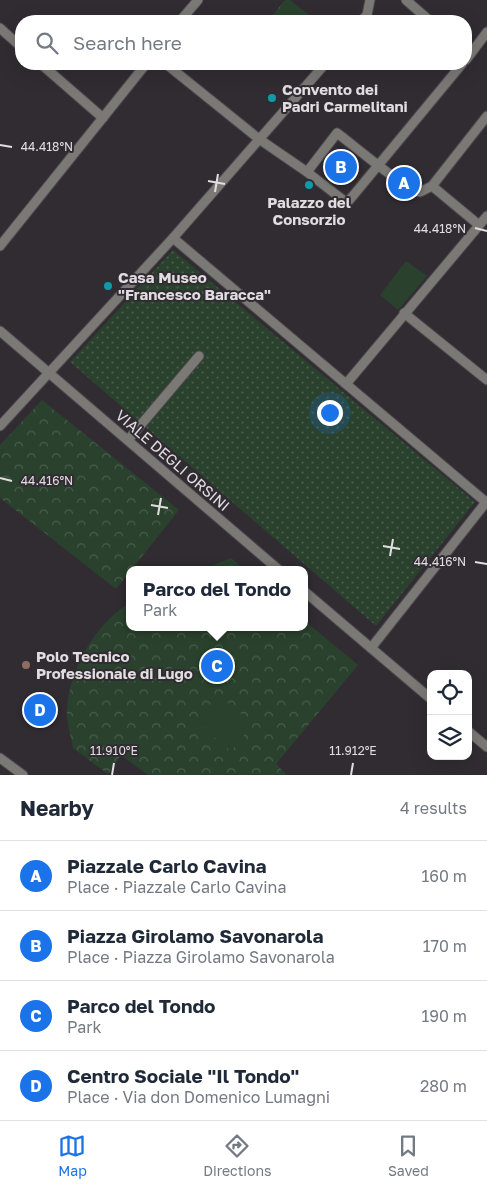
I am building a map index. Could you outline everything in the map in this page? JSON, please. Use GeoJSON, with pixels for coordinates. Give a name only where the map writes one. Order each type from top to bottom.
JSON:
{"type":"FeatureCollection","features":[{"type":"Feature","properties":{"kind":"street"},"geometry":{"type":"LineString","coordinates":[[185,15],[198,0]]}},
{"type":"Feature","properties":{"kind":"street"},"geometry":{"type":"LineString","coordinates":[[406,0],[423,15]]}},
{"type":"Feature","properties":{"kind":"street"},"geometry":{"type":"LineString","coordinates":[[364,15],[366,1]]}},
{"type":"Feature","properties":{"kind":"street"},"geometry":{"type":"LineString","coordinates":[[0,28],[15,42]]}},
{"type":"Feature","properties":{"kind":"street"},"geometry":{"type":"LineString","coordinates":[[472,51],[487,32]]}},
{"type":"Feature","properties":{"kind":"street"},"geometry":{"type":"LineString","coordinates":[[48,70],[103,118]]}},
{"type":"Feature","properties":{"kind":"street"},"geometry":{"type":"LineString","coordinates":[[0,246],[141,70]]}},
{"type":"Feature","properties":{"kind":"street"},"geometry":{"type":"LineString","coordinates":[[174,70],[259,138],[348,203],[457,70]]}},
{"type":"Feature","properties":{"kind":"street"},"geometry":{"type":"LineString","coordinates":[[0,426],[173,238],[320,70]]}},
{"type":"Feature","properties":{"kind":"street"},"geometry":{"type":"LineString","coordinates":[[307,172],[338,133],[416,192],[432,186],[487,116]]}},
{"type":"Feature","properties":{"kind":"street"},"geometry":{"type":"LineString","coordinates":[[432,186],[479,225]]}},
{"type":"Feature","properties":{"kind":"street"},"geometry":{"type":"LineString","coordinates":[[346,384],[487,216]]}},
{"type":"Feature","properties":{"kind":"street"},"geometry":{"type":"LineString","coordinates":[[173,238],[487,502],[371,648]]}},
{"type":"Feature","properties":{"kind":"street"},"geometry":{"type":"LineString","coordinates":[[404,313],[487,380]]}},
{"type":"Feature","properties":{"kind":"street","name":"VIALE DEGLI ORSINI"},"geometry":{"type":"LineString","coordinates":[[0,331],[274,566]]}},
{"type":"Feature","properties":{"kind":"street"},"geometry":{"type":"LineString","coordinates":[[128,440],[199,356]]}},
{"type":"Feature","properties":{"kind":"street"},"geometry":{"type":"LineString","coordinates":[[308,595],[427,696]]}},
{"type":"Feature","properties":{"kind":"street"},"geometry":{"type":"LineString","coordinates":[[472,735],[487,748]]}},
{"type":"Feature","properties":{"kind":"street"},"geometry":{"type":"LineString","coordinates":[[0,758],[23,775]]}},
{"type":"Feature","properties":{"kind":"green space"},"geometry":{"type":"Polygon","coordinates":[[[285,0],[290,0],[309,15],[273,15],[285,0]]]}},
{"type":"Feature","properties":{"kind":"green space"},"geometry":{"type":"Polygon","coordinates":[[[173,250],[475,502],[376,626],[70,362],[173,250]]]}},
{"type":"Feature","properties":{"kind":"green space"},"geometry":{"type":"Polygon","coordinates":[[[406,261],[427,276],[398,310],[380,295],[406,261]]]}},
{"type":"Feature","properties":{"kind":"green space"},"geometry":{"type":"Polygon","coordinates":[[[42,400],[179,510],[134,566],[126,566],[126,576],[116,589],[0,498],[0,445],[42,400]]]}},
{"type":"Feature","properties":{"kind":"green space"},"geometry":{"type":"Polygon","coordinates":[[[231,558],[240,566],[211,566],[231,558]]]}},
{"type":"Feature","properties":{"kind":"green space"},"geometry":{"type":"Polygon","coordinates":[[[126,605],[126,631],[308,631],[308,623],[358,665],[276,764],[287,775],[148,775],[121,755],[108,774],[73,748],[67,710],[73,679],[86,649],[105,623],[126,605]]]}},
{"type":"Feature","properties":{"kind":"green space"},"geometry":{"type":"Polygon","coordinates":[[[218,695],[253,724],[231,751],[196,722],[218,695]]]}},
{"type":"Feature","properties":{"kind":"place","name":"Convento dei Padri Carmelitani"},"geometry":{"type":"Point","coordinates":[272,98]}},
{"type":"Feature","properties":{"kind":"place","name":"Piazza Girolamo Savonarola"},"geometry":{"type":"Point","coordinates":[341,167]}},
{"type":"Feature","properties":{"kind":"place","name":"Piazzale Carlo Cavina"},"geometry":{"type":"Point","coordinates":[404,183]}},
{"type":"Feature","properties":{"kind":"place","name":"Palazzo del Consorzio"},"geometry":{"type":"Point","coordinates":[309,185]}},
{"type":"Feature","properties":{"kind":"place","name":"Casa Museo \"Francesco Baracca\""},"geometry":{"type":"Point","coordinates":[108,286]}},
{"type":"Feature","properties":{"kind":"place","name":"Polo Tecnico Professionale di Lugo"},"geometry":{"type":"Point","coordinates":[26,665]}},
{"type":"Feature","properties":{"kind":"place","name":"Parco del Tondo"},"geometry":{"type":"Point","coordinates":[217,666]}},
{"type":"Feature","properties":{"kind":"place","name":"Centro Sociale \"Il Tondo\""},"geometry":{"type":"Point","coordinates":[40,710]}}]}
